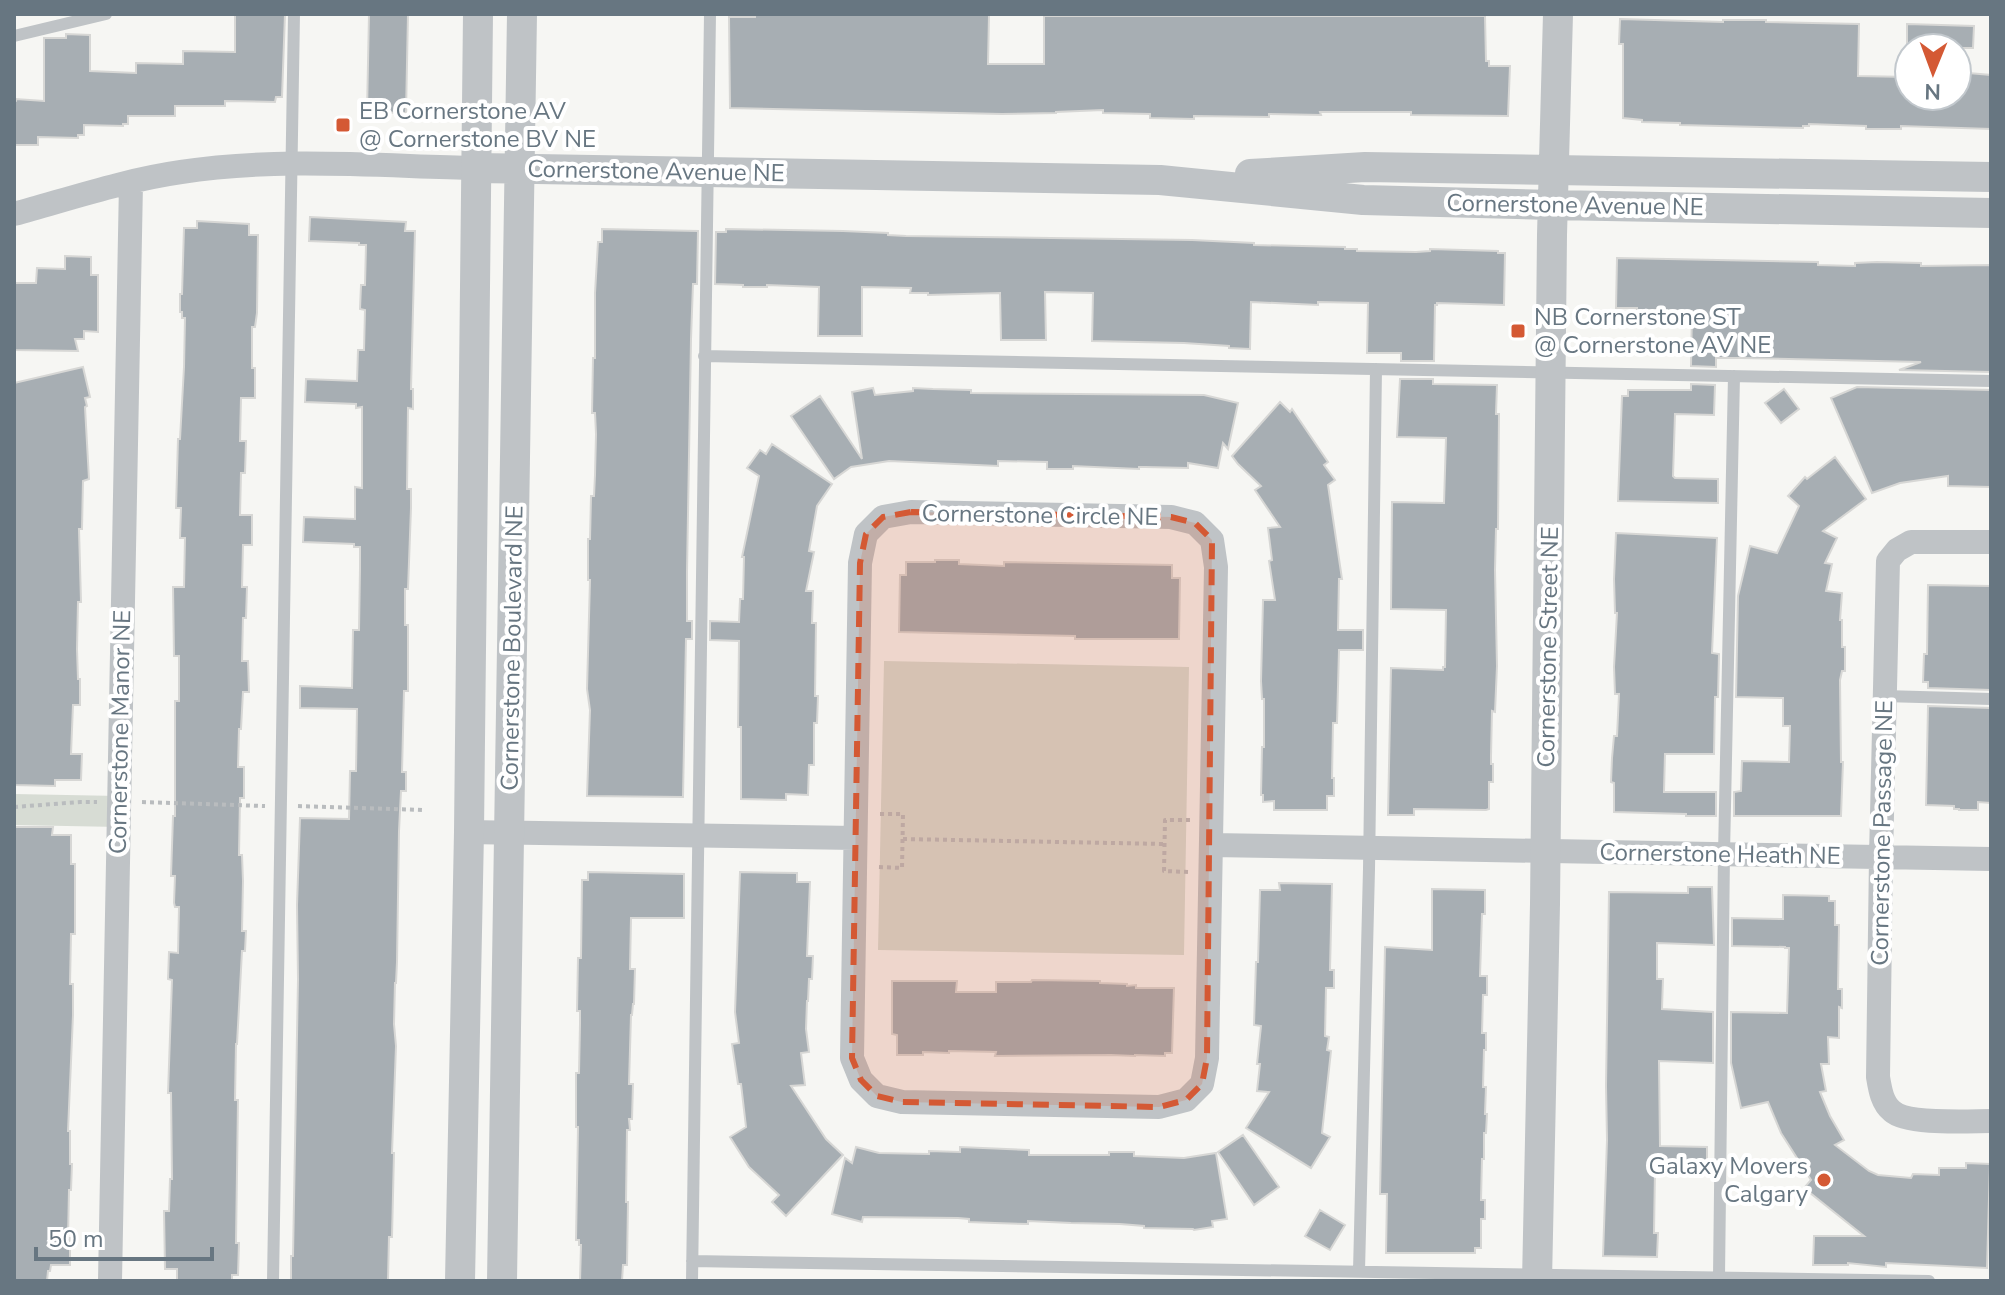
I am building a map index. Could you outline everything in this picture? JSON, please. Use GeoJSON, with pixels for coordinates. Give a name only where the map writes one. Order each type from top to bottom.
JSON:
{"type":"FeatureCollection","features":[{"type":"Feature","properties":{"kind":"street","name":"Cornerstone Boulevard NE"},"geometry":{"type":"LineString","coordinates":[[460,1281],[469,832],[478,14]]}},
{"type":"Feature","properties":{"kind":"street","name":"Cornerstone Boulevard NE"},"geometry":{"type":"LineString","coordinates":[[502,1281],[522,14]]}},
{"type":"Feature","properties":{"kind":"street","name":"Cornerstone Street NE"},"geometry":{"type":"LineString","coordinates":[[1537,1278],[1558,14]]}},
{"type":"Feature","properties":{"kind":"street","name":"Cornerstone Avenue NE"},"geometry":{"type":"LineString","coordinates":[[14,214],[180,172],[292,163],[1160,180],[1363,200],[1991,213]]}},
{"type":"Feature","properties":{"kind":"street","name":"Cornerstone Avenue NE"},"geometry":{"type":"LineString","coordinates":[[1160,180],[1365,167],[1991,177]]}},
{"type":"Feature","properties":{"kind":"street","name":"Cornerstone Manor NE"},"geometry":{"type":"LineString","coordinates":[[110,1281],[131,183]]}},
{"type":"Feature","properties":{"kind":"street","name":"Cornerstone Circle NE"},"geometry":{"type":"LineString","coordinates":[[911,512],[1171,517],[1195,523],[1212,540],[1216,567],[1212,845],[1207,1058],[1202,1084],[1186,1100],[1159,1107],[1144,1107],[902,1102],[877,1096],[861,1080],[852,1058],[860,563],[866,534],[883,517],[911,512]]}},
{"type":"Feature","properties":{"kind":"street","name":"Cornerstone Passage NE"},"geometry":{"type":"LineString","coordinates":[[1991,542],[1911,542],[1897,550],[1888,561],[1878,1077],[1881,1096],[1890,1110],[1900,1117],[1991,1121]]}},
{"type":"Feature","properties":{"kind":"street"},"geometry":{"type":"LineString","coordinates":[[469,832],[855,838]]}},
{"type":"Feature","properties":{"kind":"street"},"geometry":{"type":"LineString","coordinates":[[1212,845],[1545,851]]}},
{"type":"Feature","properties":{"kind":"street","name":"Cornerstone Heath NE"},"geometry":{"type":"LineString","coordinates":[[1545,851],[1991,859]]}},
{"type":"Feature","properties":{"kind":"lane"},"geometry":{"type":"LineString","coordinates":[[14,36],[106,14]]}},
{"type":"Feature","properties":{"kind":"lane"},"geometry":{"type":"LineString","coordinates":[[273,1281],[294,14]]}},
{"type":"Feature","properties":{"kind":"lane"},"geometry":{"type":"LineString","coordinates":[[692,1281],[710,14]]}},
{"type":"Feature","properties":{"kind":"lane"},"geometry":{"type":"LineString","coordinates":[[704,356],[1991,381]]}},
{"type":"Feature","properties":{"kind":"lane"},"geometry":{"type":"LineString","coordinates":[[1359,1271],[1376,369]]}},
{"type":"Feature","properties":{"kind":"lane"},"geometry":{"type":"LineString","coordinates":[[1719,1277],[1734,376]]}},
{"type":"Feature","properties":{"kind":"lane"},"geometry":{"type":"LineString","coordinates":[[1884,696],[1991,699]]}},
{"type":"Feature","properties":{"kind":"lane"},"geometry":{"type":"LineString","coordinates":[[692,1261],[1359,1271],[1537,1278],[1929,1281]]}},
{"type":"Feature","properties":{"kind":"path"},"geometry":{"type":"LineString","coordinates":[[14,807],[119,802],[423,810]]}},
{"type":"Feature","properties":{"kind":"path"},"geometry":{"type":"LineString","coordinates":[[877,867],[902,868],[903,839],[903,814],[878,814]]}},
{"type":"Feature","properties":{"kind":"path"},"geometry":{"type":"LineString","coordinates":[[1191,872],[1164,871],[1165,820],[1192,820]]}},
{"type":"Feature","properties":{"kind":"path"},"geometry":{"type":"LineString","coordinates":[[903,839],[1165,844]]}},
{"type":"Feature","properties":{"kind":"highlighted area"},"geometry":{"type":"Polygon","coordinates":[[[911,512],[1171,517],[1195,523],[1212,540],[1207,1058],[1202,1084],[1186,1100],[1159,1107],[902,1102],[877,1096],[861,1080],[852,1058],[860,563],[866,534],[883,517],[911,512]]]}},
{"type":"Feature","properties":{"kind":"shaded area"},"geometry":{"type":"Polygon","coordinates":[[[884,661],[1189,667],[1184,955],[878,950],[884,661]]]}},
{"type":"Feature","properties":{"kind":"shaded area"},"geometry":{"type":"Polygon","coordinates":[[[14,794],[119,796],[119,827],[14,825],[14,794]]]}},
{"type":"Feature","properties":{"kind":"building"},"geometry":{"type":"Polygon","coordinates":[[[235,14],[285,14],[282,97],[276,97],[275,102],[225,101],[225,106],[175,106],[175,116],[128,116],[128,124],[123,126],[84,125],[84,135],[78,135],[78,138],[38,137],[38,145],[14,144],[16,99],[44,101],[44,38],[66,38],[66,34],[90,35],[90,71],[136,73],[136,63],[183,64],[183,51],[235,52],[235,14]]]}},
{"type":"Feature","properties":{"kind":"building"},"geometry":{"type":"Polygon","coordinates":[[[369,14],[408,14],[406,113],[367,112],[369,14]]]}},
{"type":"Feature","properties":{"kind":"building"},"geometry":{"type":"Polygon","coordinates":[[[755,14],[989,15],[988,64],[1044,64],[1044,16],[1485,16],[1486,61],[1489,61],[1489,66],[1510,66],[1508,116],[1320,112],[1321,115],[1194,116],[1194,119],[1150,118],[1150,114],[1103,113],[1103,110],[1002,114],[730,108],[729,17],[755,17],[755,14]]]}},
{"type":"Feature","properties":{"kind":"building"},"geometry":{"type":"Polygon","coordinates":[[[1620,19],[1859,24],[1858,76],[1893,77],[1893,112],[1973,112],[1973,73],[1991,75],[1991,129],[1901,126],[1901,129],[1866,129],[1866,126],[1809,124],[1803,128],[1680,125],[1623,118],[1623,44],[1619,44],[1620,19]]]}},
{"type":"Feature","properties":{"kind":"building"},"geometry":{"type":"Polygon","coordinates":[[[1907,24],[1974,26],[1973,48],[1973,32],[1907,32],[1907,24]]]}},
{"type":"Feature","properties":{"kind":"building"},"geometry":{"type":"Polygon","coordinates":[[[310,217],[406,222],[405,231],[415,231],[413,409],[408,408],[407,489],[411,489],[411,508],[408,589],[405,589],[408,691],[404,691],[402,772],[406,772],[406,791],[401,791],[399,831],[392,1237],[389,1237],[388,1280],[385,1281],[291,1281],[300,818],[349,819],[350,771],[356,771],[357,709],[300,708],[300,686],[352,688],[353,630],[359,630],[360,547],[354,547],[354,544],[303,542],[304,517],[355,519],[355,487],[362,488],[362,407],[356,408],[356,404],[305,402],[306,379],[357,381],[358,350],[364,350],[365,310],[360,309],[361,285],[365,285],[366,245],[309,241],[310,217]]]}},
{"type":"Feature","properties":{"kind":"building"},"geometry":{"type":"Polygon","coordinates":[[[197,221],[249,224],[249,235],[258,235],[257,313],[255,327],[252,327],[255,398],[241,398],[240,441],[246,441],[240,515],[252,515],[252,545],[243,545],[242,587],[247,587],[242,661],[248,661],[249,692],[243,692],[238,767],[244,767],[239,855],[242,855],[242,931],[246,931],[236,1044],[238,1275],[232,1275],[232,1281],[177,1281],[177,1269],[165,1269],[164,1211],[169,1211],[172,1179],[171,1093],[168,1093],[172,980],[168,979],[169,952],[178,953],[179,907],[175,907],[174,903],[175,876],[171,876],[175,816],[175,701],[179,701],[179,656],[174,656],[173,587],[184,587],[185,538],[180,538],[181,508],[176,508],[185,318],[180,312],[180,294],[184,228],[197,228],[197,221]]]}},
{"type":"Feature","properties":{"kind":"building"},"geometry":{"type":"Polygon","coordinates":[[[602,229],[698,231],[697,284],[693,284],[691,339],[687,572],[687,621],[692,621],[692,639],[686,639],[683,797],[587,796],[590,710],[587,689],[588,539],[595,475],[595,413],[592,413],[595,293],[598,242],[602,242],[602,229]]]}},
{"type":"Feature","properties":{"kind":"building"},"geometry":{"type":"Polygon","coordinates":[[[726,229],[843,231],[906,236],[1192,240],[1345,247],[1357,251],[1498,251],[1505,253],[1504,305],[1437,303],[1434,361],[1401,361],[1401,353],[1367,353],[1368,303],[1318,302],[1318,305],[1251,302],[1250,349],[1184,343],[1092,341],[1093,293],[1045,292],[1046,340],[1001,340],[1000,293],[928,295],[910,293],[911,288],[862,287],[862,336],[818,336],[819,287],[715,284],[716,232],[726,232],[726,229]]]}},
{"type":"Feature","properties":{"kind":"building"},"geometry":{"type":"Polygon","coordinates":[[[65,256],[91,257],[91,275],[98,275],[98,332],[84,331],[84,339],[75,339],[78,351],[14,350],[14,283],[36,283],[37,268],[65,269],[65,256]]]}},
{"type":"Feature","properties":{"kind":"building"},"geometry":{"type":"Polygon","coordinates":[[[1617,258],[1818,262],[1818,265],[1855,266],[1855,263],[1877,262],[1921,263],[1921,266],[1991,265],[1991,372],[1899,370],[1921,362],[1741,358],[1716,358],[1716,367],[1691,366],[1692,311],[1616,308],[1617,258]]]}},
{"type":"Feature","properties":{"kind":"building"},"geometry":{"type":"Polygon","coordinates":[[[83,367],[90,397],[85,398],[89,479],[83,481],[82,529],[79,529],[81,602],[78,602],[77,649],[80,705],[73,705],[71,754],[82,754],[81,780],[55,780],[55,786],[14,785],[14,383],[83,367]]]}},
{"type":"Feature","properties":{"kind":"building"},"geometry":{"type":"Polygon","coordinates":[[[1400,379],[1433,379],[1433,384],[1497,385],[1497,666],[1495,712],[1492,711],[1493,782],[1489,782],[1489,809],[1486,810],[1414,809],[1414,815],[1388,815],[1391,668],[1443,670],[1445,667],[1446,610],[1391,609],[1392,502],[1444,503],[1446,438],[1397,437],[1400,379]]]}},
{"type":"Feature","properties":{"kind":"building"},"geometry":{"type":"Polygon","coordinates":[[[1691,384],[1715,385],[1714,415],[1675,414],[1673,476],[1718,479],[1718,503],[1618,501],[1622,396],[1628,396],[1628,390],[1691,390],[1691,384]]]}},
{"type":"Feature","properties":{"kind":"building"},"geometry":{"type":"Polygon","coordinates":[[[1857,387],[1991,390],[1991,487],[1948,486],[1948,476],[1900,483],[1872,493],[1831,398],[1857,387]]]}},
{"type":"Feature","properties":{"kind":"building"},"geometry":{"type":"Polygon","coordinates":[[[873,388],[875,395],[913,391],[913,388],[971,390],[971,393],[1204,395],[1238,403],[1228,449],[1223,443],[1218,468],[1188,463],[1188,468],[1073,466],[1073,469],[1047,469],[1047,462],[998,461],[998,466],[889,461],[851,467],[834,479],[791,416],[820,396],[862,459],[852,392],[873,388]]]}},
{"type":"Feature","properties":{"kind":"building"},"geometry":{"type":"Polygon","coordinates":[[[1784,389],[1799,409],[1781,423],[1765,403],[1784,389]]]}},
{"type":"Feature","properties":{"kind":"building"},"geometry":{"type":"Polygon","coordinates":[[[1280,402],[1290,412],[1292,409],[1328,462],[1324,465],[1335,480],[1328,485],[1342,579],[1339,579],[1338,630],[1363,630],[1363,650],[1339,650],[1337,723],[1333,723],[1334,796],[1327,796],[1327,810],[1274,810],[1274,801],[1263,802],[1261,795],[1264,747],[1261,681],[1263,600],[1275,600],[1268,528],[1280,527],[1255,490],[1261,486],[1232,456],[1280,402]]]}},
{"type":"Feature","properties":{"kind":"building"},"geometry":{"type":"Polygon","coordinates":[[[772,444],[832,484],[817,506],[809,551],[814,552],[806,591],[813,591],[812,623],[816,623],[815,696],[818,696],[817,723],[814,723],[814,765],[809,765],[808,795],[786,794],[786,800],[741,799],[739,641],[710,640],[710,621],[739,622],[740,599],[743,599],[742,557],[759,476],[747,468],[760,450],[766,454],[772,444]]]}},
{"type":"Feature","properties":{"kind":"building"},"geometry":{"type":"Polygon","coordinates":[[[1835,457],[1866,499],[1823,531],[1837,538],[1825,563],[1832,564],[1826,591],[1842,593],[1840,620],[1845,671],[1842,671],[1840,680],[1841,816],[1734,816],[1734,792],[1741,791],[1742,761],[1789,762],[1790,726],[1783,726],[1783,698],[1736,697],[1738,596],[1750,546],[1777,553],[1799,506],[1788,496],[1805,477],[1807,479],[1835,457]]]}},
{"type":"Feature","properties":{"kind":"building"},"geometry":{"type":"Polygon","coordinates":[[[1616,533],[1717,538],[1712,653],[1719,654],[1714,754],[1665,754],[1664,792],[1716,792],[1716,816],[1614,812],[1612,758],[1614,736],[1617,736],[1619,694],[1615,694],[1614,667],[1616,533]]]}},
{"type":"Feature","properties":{"kind":"building"},"geometry":{"type":"Polygon","coordinates":[[[935,560],[1004,566],[1004,562],[1172,565],[1172,578],[1180,578],[1179,639],[1075,639],[1075,636],[899,632],[900,575],[906,575],[906,562],[935,560]]]}},
{"type":"Feature","properties":{"kind":"building"},"geometry":{"type":"Polygon","coordinates":[[[1928,585],[1991,586],[1991,690],[1928,688],[1928,682],[1923,682],[1924,654],[1927,654],[1928,585]]]}},
{"type":"Feature","properties":{"kind":"building"},"geometry":{"type":"Polygon","coordinates":[[[1928,706],[1991,708],[1991,803],[1978,802],[1978,810],[1926,805],[1928,706]]]}},
{"type":"Feature","properties":{"kind":"building"},"geometry":{"type":"Polygon","coordinates":[[[14,827],[53,827],[52,835],[71,835],[71,864],[75,864],[68,1131],[72,1164],[68,1238],[70,1265],[51,1265],[47,1281],[14,1281],[14,827]]]}},
{"type":"Feature","properties":{"kind":"building"},"geometry":{"type":"Polygon","coordinates":[[[588,872],[684,874],[684,918],[631,918],[630,969],[635,969],[629,1084],[633,1084],[632,1119],[629,1119],[630,1130],[627,1130],[627,1265],[623,1265],[622,1281],[580,1281],[581,1245],[576,1240],[576,1073],[579,1073],[580,1024],[580,1011],[577,1011],[578,958],[581,958],[582,880],[588,880],[588,872]]]}},
{"type":"Feature","properties":{"kind":"building"},"geometry":{"type":"Polygon","coordinates":[[[740,872],[797,873],[797,882],[810,882],[807,956],[813,956],[807,1001],[809,1052],[801,1053],[805,1085],[791,1086],[826,1139],[843,1155],[786,1216],[772,1202],[779,1195],[749,1167],[730,1137],[746,1127],[732,1044],[739,1043],[735,1012],[740,872]]]}},
{"type":"Feature","properties":{"kind":"building"},"geometry":{"type":"Polygon","coordinates":[[[1279,883],[1332,884],[1330,970],[1334,970],[1334,988],[1326,988],[1325,1036],[1329,1037],[1327,1050],[1331,1051],[1322,1133],[1330,1137],[1311,1168],[1246,1128],[1269,1092],[1257,1091],[1261,1026],[1254,1025],[1256,962],[1260,890],[1280,890],[1279,883]]]}},
{"type":"Feature","properties":{"kind":"building"},"geometry":{"type":"Polygon","coordinates":[[[1688,887],[1712,887],[1714,945],[1657,943],[1657,979],[1663,979],[1662,1009],[1713,1012],[1713,1063],[1659,1061],[1660,1146],[1707,1147],[1707,1171],[1655,1170],[1654,1233],[1658,1233],[1657,1257],[1603,1256],[1609,892],[1688,893],[1688,887]]]}},
{"type":"Feature","properties":{"kind":"building"},"geometry":{"type":"Polygon","coordinates":[[[1432,889],[1485,890],[1480,976],[1487,976],[1482,1033],[1486,1033],[1483,1087],[1486,1087],[1487,1114],[1481,1200],[1485,1200],[1485,1219],[1481,1219],[1481,1248],[1475,1248],[1475,1253],[1386,1253],[1387,1194],[1380,1194],[1385,947],[1432,950],[1432,889]]]}},
{"type":"Feature","properties":{"kind":"building"},"geometry":{"type":"Polygon","coordinates":[[[1783,895],[1829,896],[1829,901],[1835,901],[1835,925],[1839,925],[1838,989],[1842,989],[1842,1008],[1839,1007],[1839,1038],[1828,1037],[1829,1064],[1821,1064],[1826,1091],[1820,1092],[1844,1140],[1835,1145],[1878,1175],[1911,1178],[1913,1174],[1939,1175],[1939,1168],[1966,1168],[1966,1163],[1990,1164],[1987,1268],[1886,1263],[1886,1267],[1848,1263],[1813,1265],[1814,1236],[1864,1236],[1804,1188],[1811,1180],[1781,1133],[1768,1102],[1741,1108],[1731,1063],[1731,1012],[1787,1013],[1789,948],[1732,946],[1732,918],[1783,919],[1783,895]]]}},
{"type":"Feature","properties":{"kind":"building"},"geometry":{"type":"Polygon","coordinates":[[[892,981],[957,981],[956,992],[996,992],[996,982],[1100,981],[1136,985],[1136,988],[1174,988],[1172,1053],[1165,1053],[1165,1056],[995,1056],[996,1052],[949,1051],[897,1055],[897,1035],[892,1034],[892,981]]]}},
{"type":"Feature","properties":{"kind":"building"},"geometry":{"type":"Polygon","coordinates":[[[1243,1135],[1279,1187],[1254,1205],[1218,1152],[1243,1135]]]}},
{"type":"Feature","properties":{"kind":"building"},"geometry":{"type":"Polygon","coordinates":[[[856,1147],[879,1153],[929,1154],[929,1151],[960,1152],[960,1147],[1029,1150],[1029,1155],[1134,1152],[1134,1156],[1184,1158],[1216,1153],[1227,1219],[1212,1221],[1213,1227],[1194,1230],[1120,1224],[969,1222],[969,1219],[958,1218],[863,1217],[862,1222],[832,1214],[845,1158],[852,1163],[856,1147]]]}},
{"type":"Feature","properties":{"kind":"building"},"geometry":{"type":"Polygon","coordinates":[[[1320,1210],[1345,1225],[1330,1250],[1305,1236],[1320,1210]]]}},
{"type":"Feature","properties":{"kind":"place","name":"EB Cornerstone AV @ Cornerstone BV NE"},"geometry":{"type":"Point","coordinates":[343,125]}},
{"type":"Feature","properties":{"kind":"place","name":"NB Cornerstone ST @ Cornerstone AV NE"},"geometry":{"type":"Point","coordinates":[1518,331]}},
{"type":"Feature","properties":{"kind":"place","name":"Galaxy Movers Calgary"},"geometry":{"type":"Point","coordinates":[1824,1180]}}]}
